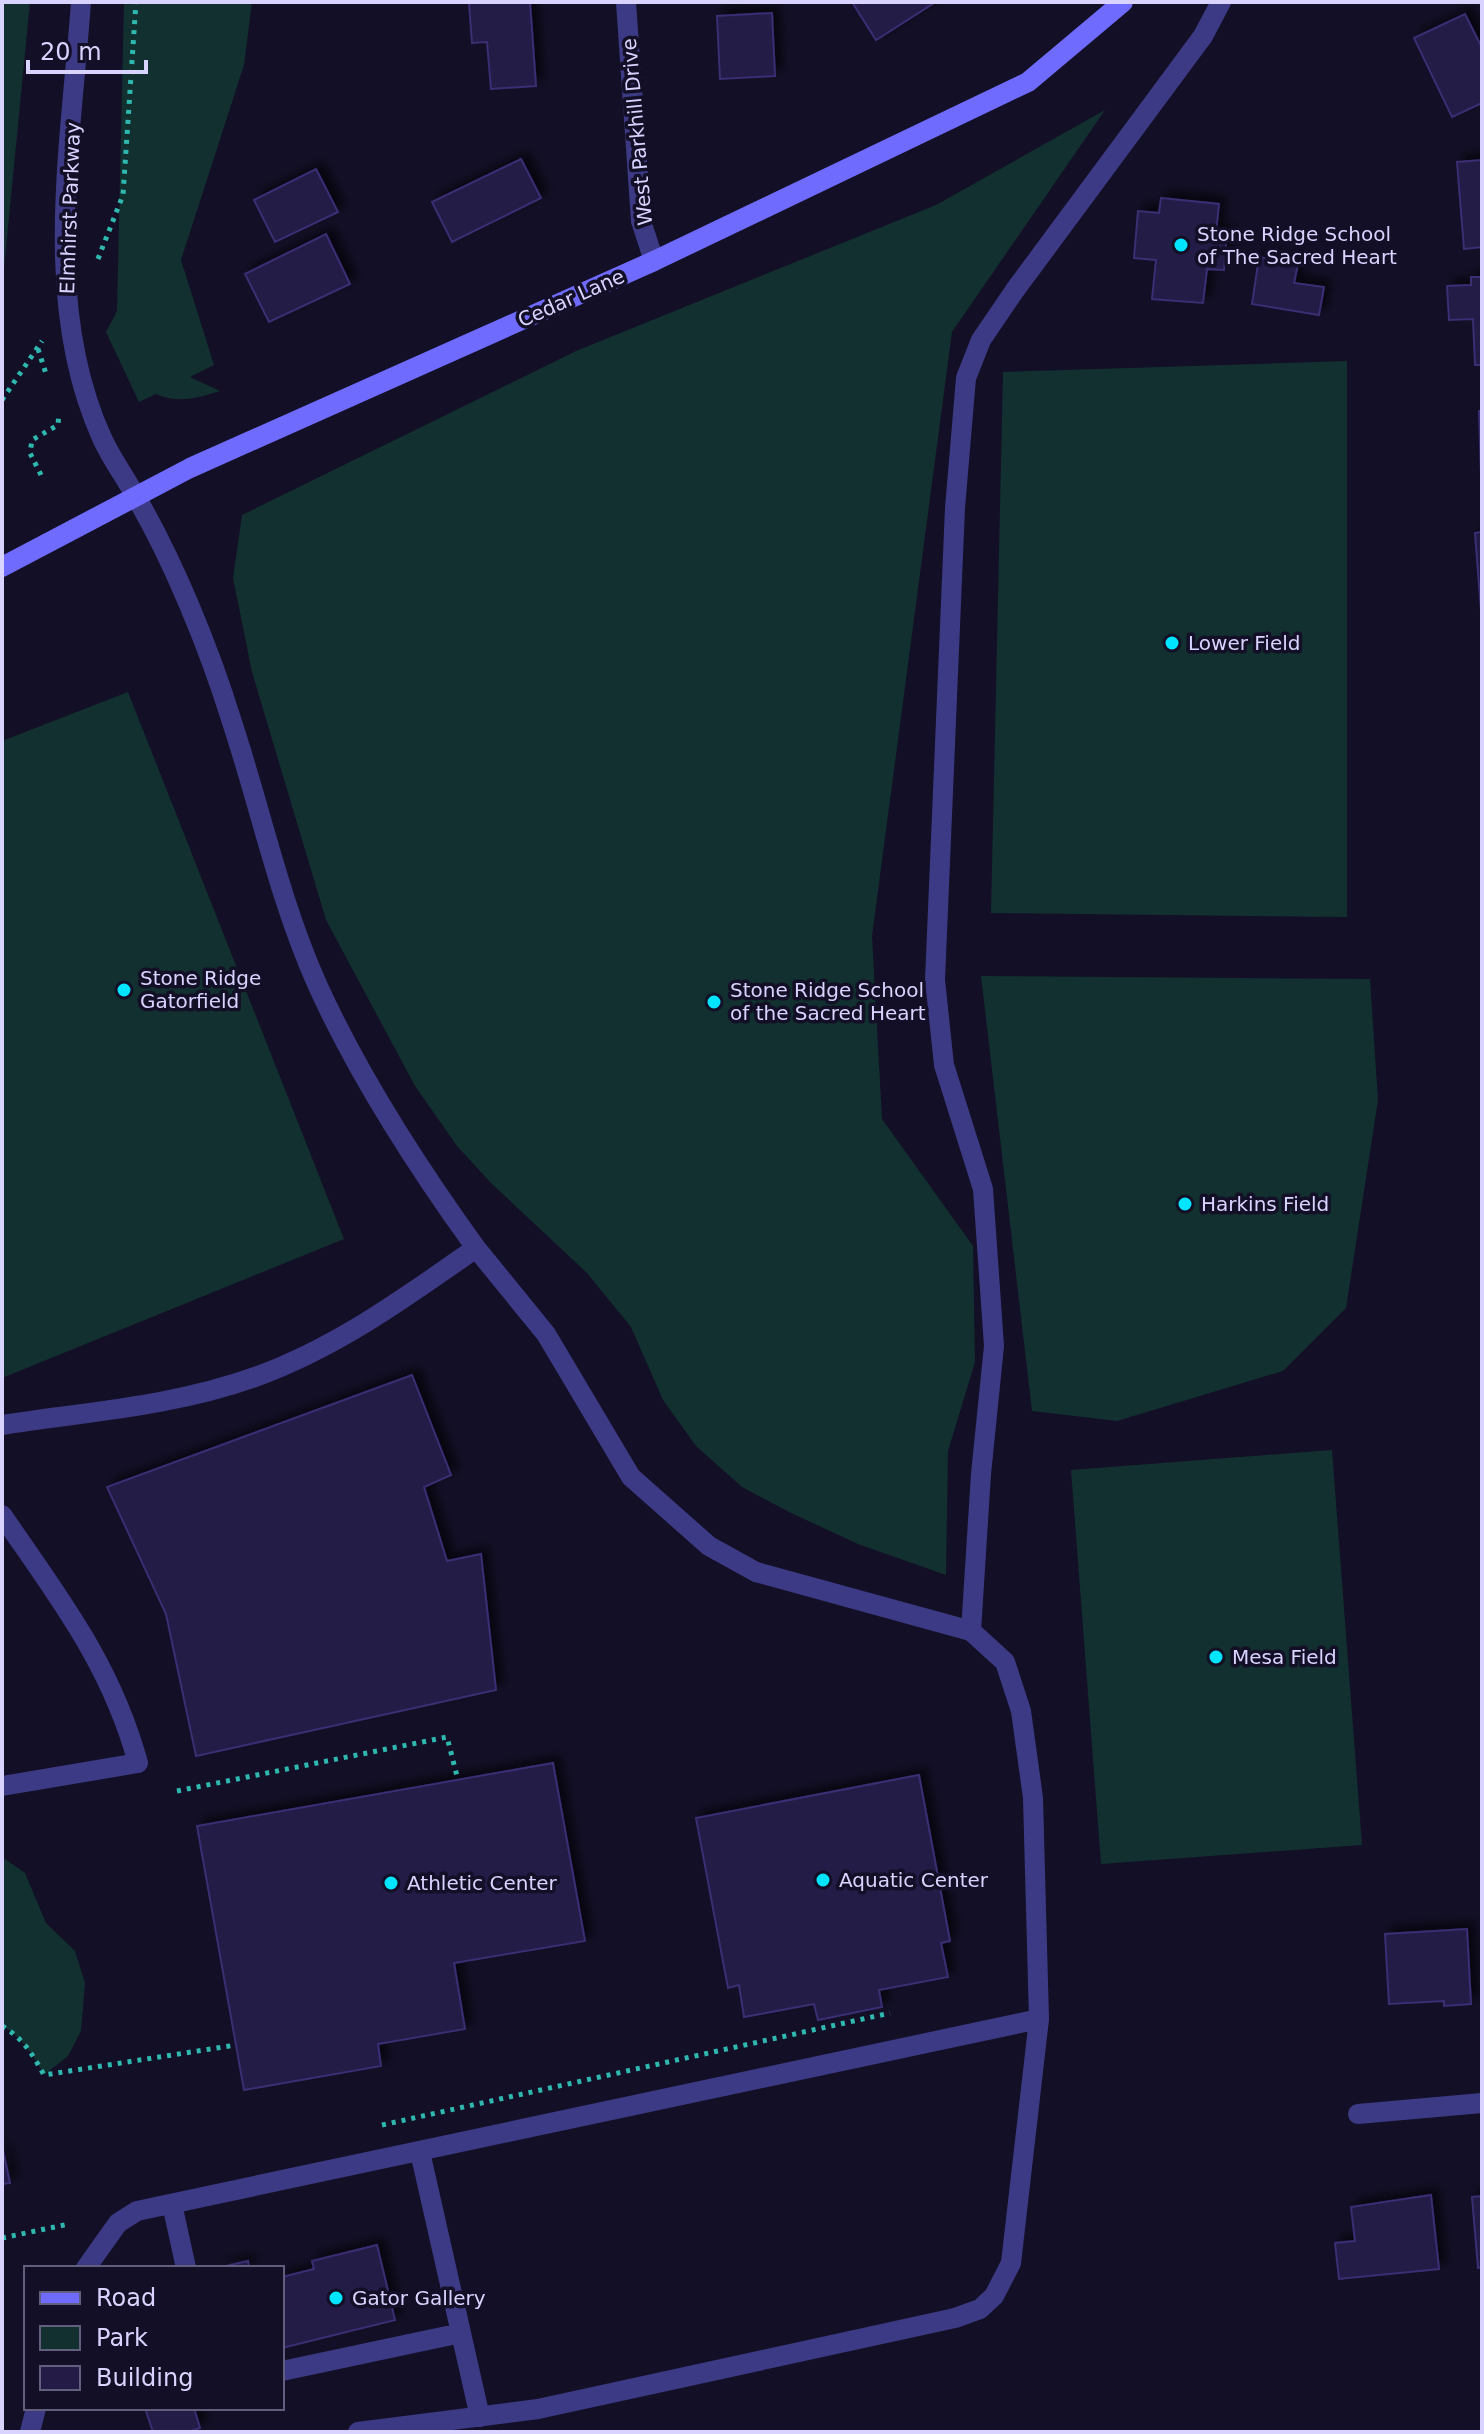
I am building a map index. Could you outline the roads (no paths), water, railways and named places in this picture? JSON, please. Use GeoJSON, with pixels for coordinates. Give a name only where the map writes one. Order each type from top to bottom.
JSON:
{"type":"FeatureCollection","features":[{"type":"Feature","properties":{"kind":"street","name":"Elmhirst Parkway"},"geometry":{"type":"LineString","coordinates":[[81,2],[67,192],[67,305],[84,384],[102,438],[159,538],[231,717],[259,817],[317,983],[408,1151],[476,1248],[546,1334],[631,1477],[709,1546],[756,1572],[971,1631]]}},
{"type":"Feature","properties":{"kind":"street","name":"West Parkhill Drive"},"geometry":{"type":"LineString","coordinates":[[626,2],[641,221],[654,261]]}},
{"type":"Feature","properties":{"kind":"street","name":"Cedar Lane"},"geometry":{"type":"LineString","coordinates":[[2,567],[190,468],[654,261],[1028,82],[1123,2]]}},
{"type":"Feature","properties":{"kind":"street"},"geometry":{"type":"LineString","coordinates":[[358,2432],[480,2417],[615,2392],[955,2318],[980,2309],[1003,2282],[1016,2239],[1039,2019],[1038,1876],[1033,1798],[1021,1711],[1005,1662],[971,1631],[981,1474],[994,1346],[983,1189],[944,1065],[935,980],[952,570],[966,378],[989,327],[1203,36],[1221,2]]}},
{"type":"Feature","properties":{"kind":"street"},"geometry":{"type":"LineString","coordinates":[[2,1425],[199,1393],[253,1378],[342,1337],[476,1248]]}},
{"type":"Feature","properties":{"kind":"street"},"geometry":{"type":"LineString","coordinates":[[2,1515],[95,1653],[115,1690],[138,1763],[2,1786]]}},
{"type":"Feature","properties":{"kind":"street"},"geometry":{"type":"LineString","coordinates":[[87,2266],[118,2223],[137,2211],[1039,2019]]}},
{"type":"Feature","properties":{"kind":"street"},"geometry":{"type":"LineString","coordinates":[[1358,2114],[1482,2103]]}},
{"type":"Feature","properties":{"kind":"street"},"geometry":{"type":"LineString","coordinates":[[420,2152],[480,2417]]}},
{"type":"Feature","properties":{"kind":"street"},"geometry":{"type":"LineString","coordinates":[[172,2204],[186,2266]]}},
{"type":"Feature","properties":{"kind":"street"},"geometry":{"type":"LineString","coordinates":[[284,2371],[461,2333]]}},
{"type":"Feature","properties":{"kind":"street"},"geometry":{"type":"LineString","coordinates":[[30,2432],[36,2410]]}},
{"type":"Feature","properties":{"kind":"place","name":"Stone Ridge School of The Sacred Heart"},"geometry":{"type":"Point","coordinates":[1181,245]}},
{"type":"Feature","properties":{"kind":"place","name":"Lower Field"},"geometry":{"type":"Point","coordinates":[1172,643]}},
{"type":"Feature","properties":{"kind":"place","name":"Stone Ridge Gatorfield"},"geometry":{"type":"Point","coordinates":[124,990]}},
{"type":"Feature","properties":{"kind":"place","name":"Stone Ridge School of the Sacred Heart"},"geometry":{"type":"Point","coordinates":[714,1002]}},
{"type":"Feature","properties":{"kind":"place","name":"Harkins Field"},"geometry":{"type":"Point","coordinates":[1185,1204]}},
{"type":"Feature","properties":{"kind":"place","name":"Mesa Field"},"geometry":{"type":"Point","coordinates":[1216,1657]}},
{"type":"Feature","properties":{"kind":"place","name":"Aquatic Center"},"geometry":{"type":"Point","coordinates":[823,1880]}},
{"type":"Feature","properties":{"kind":"place","name":"Athletic Center"},"geometry":{"type":"Point","coordinates":[391,1883]}},
{"type":"Feature","properties":{"kind":"place","name":"Gator Gallery"},"geometry":{"type":"Point","coordinates":[336,2298]}}]}
